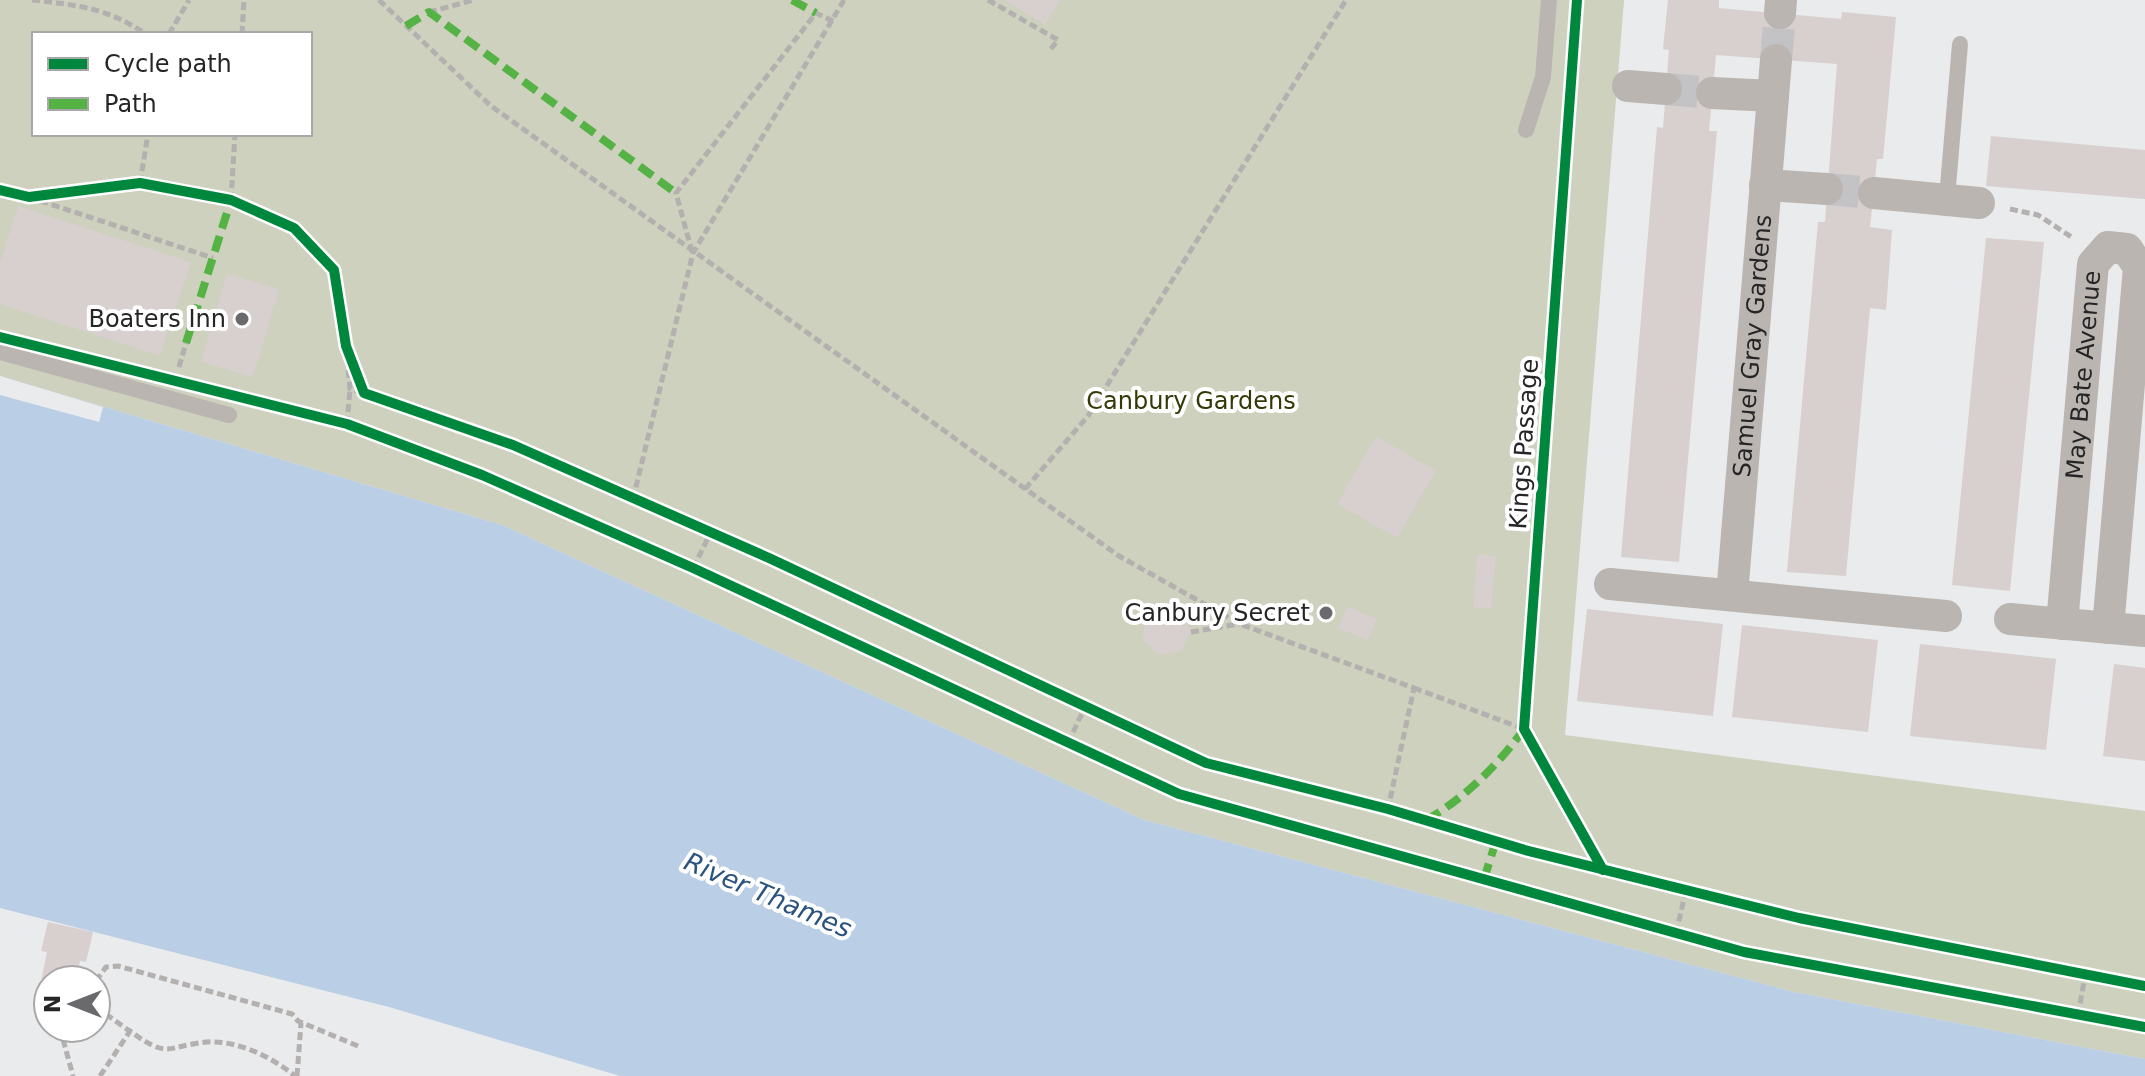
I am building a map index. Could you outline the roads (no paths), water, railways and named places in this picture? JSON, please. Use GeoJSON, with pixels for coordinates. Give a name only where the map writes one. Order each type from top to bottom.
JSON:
{"type":"FeatureCollection","features":[{"type":"Feature","properties":{"kind":"street","name":"Samuel Gray Gardens"},"geometry":{"type":"LineString","coordinates":[[1732,595],[1776,60]]}},
{"type":"Feature","properties":{"kind":"street"},"geometry":{"type":"LineString","coordinates":[[1628,86],[1666,89]]}},
{"type":"Feature","properties":{"kind":"street"},"geometry":{"type":"LineString","coordinates":[[1712,93],[1773,96]]}},
{"type":"Feature","properties":{"kind":"street"},"geometry":{"type":"LineString","coordinates":[[1765,185],[1827,189]]}},
{"type":"Feature","properties":{"kind":"street"},"geometry":{"type":"LineString","coordinates":[[1874,193],[1979,203]]}},
{"type":"Feature","properties":{"kind":"street","name":"May Bate Avenue"},"geometry":{"type":"LineString","coordinates":[[2062,624],[2093,264],[2108,247],[2127,249],[2139,267],[2108,628]]}},
{"type":"Feature","properties":{"kind":"street"},"geometry":{"type":"LineString","coordinates":[[1610,584],[1946,616]]}},
{"type":"Feature","properties":{"kind":"street"},"geometry":{"type":"LineString","coordinates":[[2010,619],[2145,631]]}},
{"type":"Feature","properties":{"kind":"lane"},"geometry":{"type":"LineString","coordinates":[[1526,130],[1543,77],[1549,0]]}},
{"type":"Feature","properties":{"kind":"lane"},"geometry":{"type":"LineString","coordinates":[[1947,198],[1960,44]]}},
{"type":"Feature","properties":{"kind":"lane"},"geometry":{"type":"LineString","coordinates":[[0,352],[229,415]]}},
{"type":"Feature","properties":{"kind":"water","name":"River Thames"},"geometry":{"type":"Polygon","coordinates":[[[0,376],[502,525],[1144,820],[1794,992],[2145,1059],[2145,1076],[620,1076],[389,1007],[0,908],[0,376]]]}},
{"type":"Feature","properties":{"kind":"tunnel"},"geometry":{"type":"LineString","coordinates":[[1776,60],[1780,13]]}},
{"type":"Feature","properties":{"kind":"tunnel"},"geometry":{"type":"LineString","coordinates":[[1666,89],[1712,93]]}},
{"type":"Feature","properties":{"kind":"tunnel"},"geometry":{"type":"LineString","coordinates":[[1827,189],[1874,193]]}},
{"type":"Feature","properties":{"kind":"place","name":"Boaters Inn"},"geometry":{"type":"Point","coordinates":[242,319]}},
{"type":"Feature","properties":{"kind":"place","name":"Canbury Secret"},"geometry":{"type":"Point","coordinates":[1326,613]}},
{"type":"Feature","properties":{"kind":"park label","name":"Canbury Gardens"},"geometry":{"type":"Point","coordinates":[1191,401]}}]}
